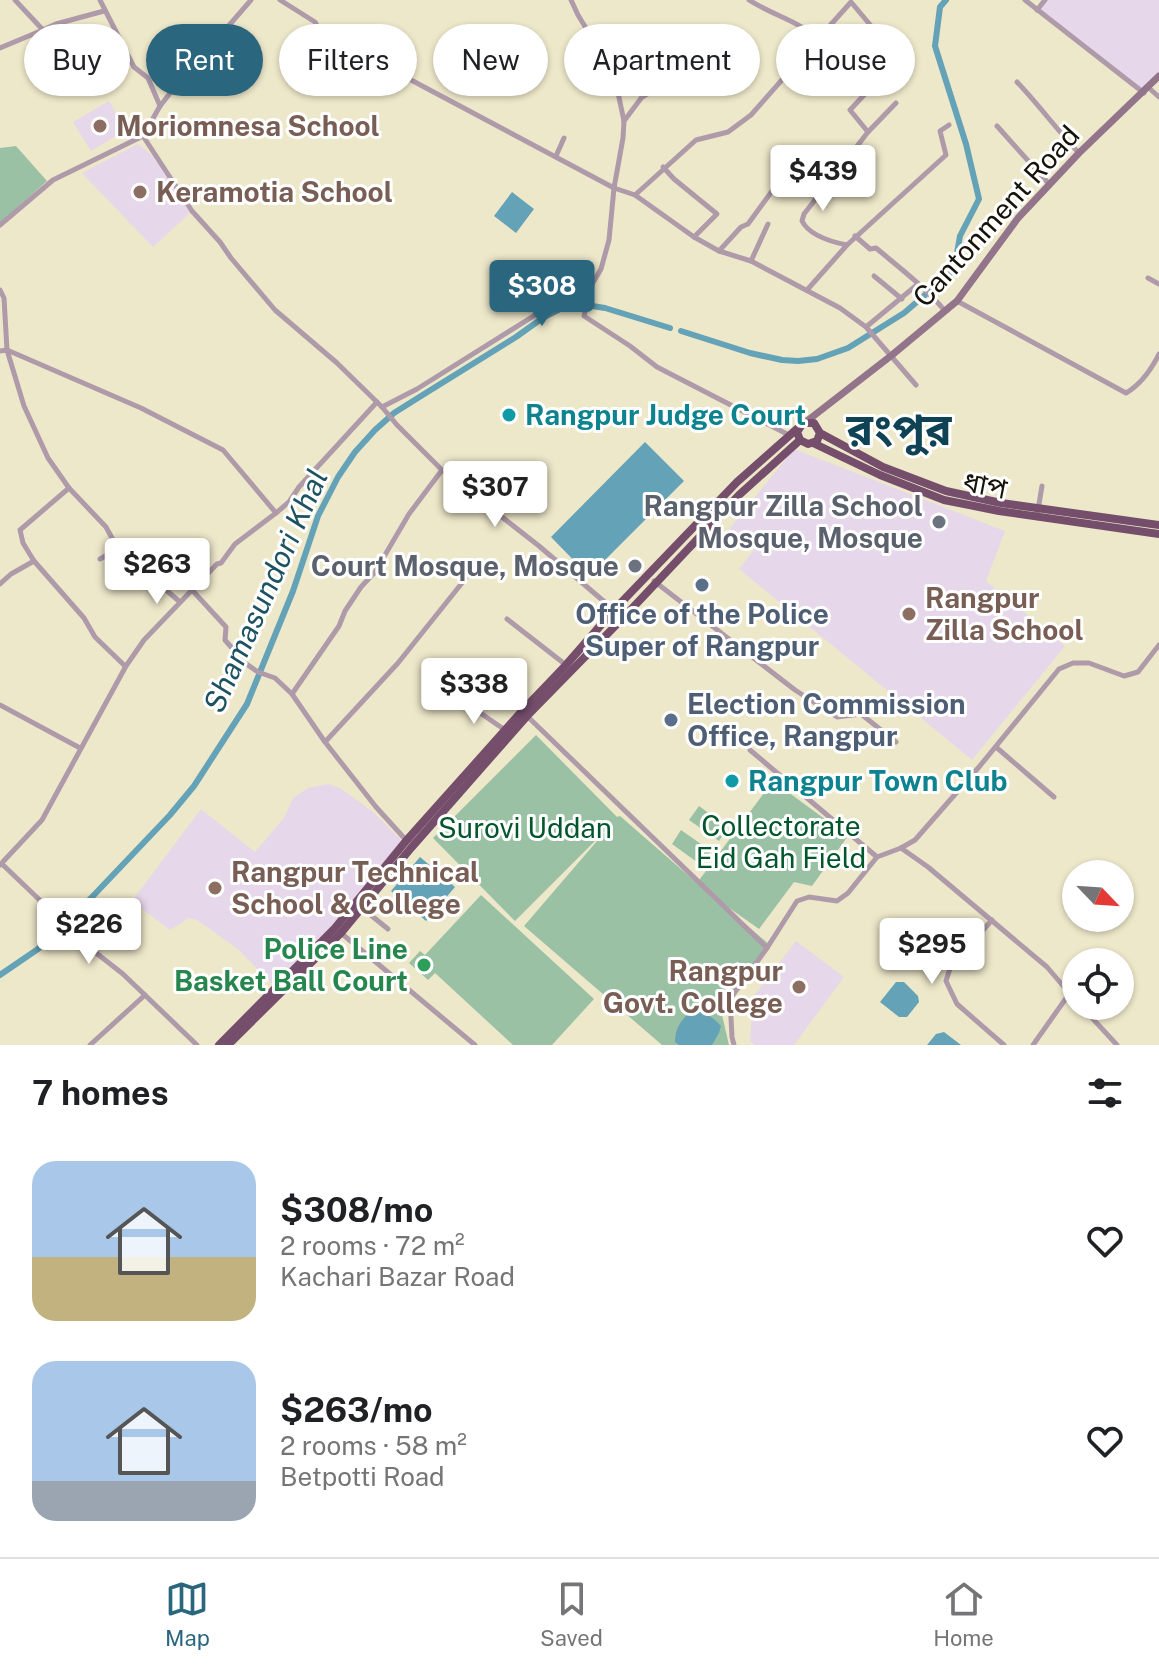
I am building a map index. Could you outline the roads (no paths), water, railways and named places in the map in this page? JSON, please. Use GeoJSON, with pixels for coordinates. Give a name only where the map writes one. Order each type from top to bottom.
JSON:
{"type":"FeatureCollection","features":[{"type":"Feature","properties":{"kind":"highway"},"geometry":{"type":"LineString","coordinates":[[228,1045],[338,930],[406,841],[614,610],[737,482],[807,421]]}},
{"type":"Feature","properties":{"kind":"highway","name":"ধাপ"},"geometry":{"type":"LineString","coordinates":[[807,421],[883,467],[946,491],[1037,512],[1159,534]]}},
{"type":"Feature","properties":{"kind":"highway"},"geometry":{"type":"LineString","coordinates":[[219,1045],[362,908],[527,716],[739,495],[800,440],[798,428]]}},
{"type":"Feature","properties":{"kind":"highway"},"geometry":{"type":"LineString","coordinates":[[813,443],[817,441],[819,429]]}},
{"type":"Feature","properties":{"kind":"highway","name":"ধাপ"},"geometry":{"type":"LineString","coordinates":[[800,440],[944,500],[999,511],[1159,525]]}},
{"type":"Feature","properties":{"kind":"main road","name":"Cantonment Road"},"geometry":{"type":"LineString","coordinates":[[807,421],[957,301],[1018,218],[1079,153],[1159,76]]}},
{"type":"Feature","properties":{"kind":"main road"},"geometry":{"type":"LineString","coordinates":[[819,429],[823,408]]}},
{"type":"Feature","properties":{"kind":"street"},"geometry":{"type":"LineString","coordinates":[[15,0],[37,24]]}},
{"type":"Feature","properties":{"kind":"street"},"geometry":{"type":"LineString","coordinates":[[100,0],[111,24]]}},
{"type":"Feature","properties":{"kind":"street"},"geometry":{"type":"LineString","coordinates":[[0,225],[53,180],[143,136],[160,106],[251,0]]}},
{"type":"Feature","properties":{"kind":"street"},"geometry":{"type":"LineString","coordinates":[[280,0],[316,24]]}},
{"type":"Feature","properties":{"kind":"street"},"geometry":{"type":"LineString","coordinates":[[571,0],[614,74],[624,121],[609,240],[584,316],[657,367],[790,435]]}},
{"type":"Feature","properties":{"kind":"street"},"geometry":{"type":"LineString","coordinates":[[749,0],[797,24]]}},
{"type":"Feature","properties":{"kind":"street"},"geometry":{"type":"LineString","coordinates":[[1025,0],[1159,97]]}},
{"type":"Feature","properties":{"kind":"street"},"geometry":{"type":"LineString","coordinates":[[1037,10],[1045,0]]}},
{"type":"Feature","properties":{"kind":"street"},"geometry":{"type":"LineString","coordinates":[[831,24],[850,1],[869,24]]}},
{"type":"Feature","properties":{"kind":"street"},"geometry":{"type":"LineString","coordinates":[[56,24],[104,11]]}},
{"type":"Feature","properties":{"kind":"street"},"geometry":{"type":"LineString","coordinates":[[0,48],[24,38]]}},
{"type":"Feature","properties":{"kind":"street"},"geometry":{"type":"LineString","coordinates":[[130,60],[148,78],[160,106]]}},
{"type":"Feature","properties":{"kind":"street"},"geometry":{"type":"LineString","coordinates":[[1017,82],[1079,153]]}},
{"type":"Feature","properties":{"kind":"street"},"geometry":{"type":"LineString","coordinates":[[417,83],[635,195],[719,251],[751,261],[840,308],[866,327],[916,385]]}},
{"type":"Feature","properties":{"kind":"street"},"geometry":{"type":"LineString","coordinates":[[635,195],[696,140],[728,132],[751,115],[776,87]]}},
{"type":"Feature","properties":{"kind":"street"},"geometry":{"type":"LineString","coordinates":[[624,121],[644,96]]}},
{"type":"Feature","properties":{"kind":"street"},"geometry":{"type":"LineString","coordinates":[[863,96],[850,110],[868,132]]}},
{"type":"Feature","properties":{"kind":"street"},"geometry":{"type":"LineString","coordinates":[[847,245],[805,228],[802,221],[804,214],[868,132],[896,103]]}},
{"type":"Feature","properties":{"kind":"street"},"geometry":{"type":"LineString","coordinates":[[807,290],[855,236],[946,155],[940,131],[949,125]]}},
{"type":"Feature","properties":{"kind":"street"},"geometry":{"type":"LineString","coordinates":[[997,126],[1050,185]]}},
{"type":"Feature","properties":{"kind":"street"},"geometry":{"type":"LineString","coordinates":[[143,136],[192,211],[275,310],[380,404],[442,470],[614,610]]}},
{"type":"Feature","properties":{"kind":"street"},"geometry":{"type":"LineString","coordinates":[[556,156],[564,138]]}},
{"type":"Feature","properties":{"kind":"street"},"geometry":{"type":"LineString","coordinates":[[663,167],[717,214],[694,237]]}},
{"type":"Feature","properties":{"kind":"street"},"geometry":{"type":"LineString","coordinates":[[719,251],[741,227],[748,224],[786,172]]}},
{"type":"Feature","properties":{"kind":"street"},"geometry":{"type":"LineString","coordinates":[[751,261],[768,224]]}},
{"type":"Feature","properties":{"kind":"street"},"geometry":{"type":"LineString","coordinates":[[855,236],[870,249],[876,248],[945,311]]}},
{"type":"Feature","properties":{"kind":"street"},"geometry":{"type":"LineString","coordinates":[[874,276],[902,299]]}},
{"type":"Feature","properties":{"kind":"street"},"geometry":{"type":"LineString","coordinates":[[1148,278],[1159,284]]}},
{"type":"Feature","properties":{"kind":"street"},"geometry":{"type":"LineString","coordinates":[[866,327],[918,284]]}},
{"type":"Feature","properties":{"kind":"street"},"geometry":{"type":"LineString","coordinates":[[197,1045],[1,864],[42,820],[126,666],[144,640],[221,563],[235,544],[289,502],[299,487],[380,404],[417,389],[514,333],[556,302],[592,285]]}},
{"type":"Feature","properties":{"kind":"street"},"geometry":{"type":"LineString","coordinates":[[0,290],[4,298],[4,350],[24,406],[48,458],[69,488],[106,527],[118,549],[180,602]]}},
{"type":"Feature","properties":{"kind":"street"},"geometry":{"type":"LineString","coordinates":[[957,301],[1126,393],[1144,379],[1159,354]]}},
{"type":"Feature","properties":{"kind":"street"},"geometry":{"type":"LineString","coordinates":[[4,350],[141,408],[223,450],[276,513]]}},
{"type":"Feature","properties":{"kind":"street"},"geometry":{"type":"LineString","coordinates":[[459,364],[462,370]]}},
{"type":"Feature","properties":{"kind":"street"},"geometry":{"type":"LineString","coordinates":[[417,389],[421,396]]}},
{"type":"Feature","properties":{"kind":"street"},"geometry":{"type":"LineString","coordinates":[[292,694],[339,626],[361,587],[375,572],[409,514],[442,470]]}},
{"type":"Feature","properties":{"kind":"street"},"geometry":{"type":"LineString","coordinates":[[1037,512],[1042,486]]}},
{"type":"Feature","properties":{"kind":"street"},"geometry":{"type":"LineString","coordinates":[[69,488],[20,530],[23,543],[34,561],[84,618],[95,637],[126,666]]}},
{"type":"Feature","properties":{"kind":"street"},"geometry":{"type":"LineString","coordinates":[[100,559],[118,549]]}},
{"type":"Feature","properties":{"kind":"street"},"geometry":{"type":"LineString","coordinates":[[0,584],[34,561]]}},
{"type":"Feature","properties":{"kind":"street"},"geometry":{"type":"LineString","coordinates":[[649,574],[656,583],[795,690],[837,717],[861,714],[896,742]]}},
{"type":"Feature","properties":{"kind":"street"},"geometry":{"type":"LineString","coordinates":[[325,742],[398,663],[466,578]]}},
{"type":"Feature","properties":{"kind":"street"},"geometry":{"type":"LineString","coordinates":[[192,590],[226,627],[225,640],[245,663],[275,678],[292,694],[325,742],[406,841]]}},
{"type":"Feature","properties":{"kind":"street"},"geometry":{"type":"LineString","coordinates":[[507,619],[566,665]]}},
{"type":"Feature","properties":{"kind":"street"},"geometry":{"type":"LineString","coordinates":[[734,1045],[730,999],[797,901],[809,897],[837,901],[848,893],[877,857],[915,840],[1059,669],[1073,663],[1089,663],[1124,676],[1138,672],[1159,645]]}},
{"type":"Feature","properties":{"kind":"street"},"geometry":{"type":"LineString","coordinates":[[460,699],[505,730]]}},
{"type":"Feature","properties":{"kind":"street"},"geometry":{"type":"LineString","coordinates":[[0,705],[80,748]]}},
{"type":"Feature","properties":{"kind":"street"},"geometry":{"type":"LineString","coordinates":[[527,716],[767,948]]}},
{"type":"Feature","properties":{"kind":"street"},"geometry":{"type":"LineString","coordinates":[[996,747],[1054,797]]}},
{"type":"Feature","properties":{"kind":"street"},"geometry":{"type":"LineString","coordinates":[[750,750],[877,857]]}},
{"type":"Feature","properties":{"kind":"street"},"geometry":{"type":"LineString","coordinates":[[901,848],[992,920],[1047,967],[1062,985]]}},
{"type":"Feature","properties":{"kind":"street"},"geometry":{"type":"LineString","coordinates":[[362,908],[388,929]]}},
{"type":"Feature","properties":{"kind":"street"},"geometry":{"type":"LineString","coordinates":[[992,920],[952,962],[946,981],[957,1004],[1004,1045]]}},
{"type":"Feature","properties":{"kind":"street"},"geometry":{"type":"LineString","coordinates":[[338,930],[475,1045]]}},
{"type":"Feature","properties":{"kind":"street"},"geometry":{"type":"LineString","coordinates":[[90,1045],[145,995]]}},
{"type":"Feature","properties":{"kind":"street"},"geometry":{"type":"LineString","coordinates":[[1033,1045],[1062,1004]]}},
{"type":"Feature","properties":{"kind":"street"},"geometry":{"type":"LineString","coordinates":[[1094,1020],[1117,1045]]}},
{"type":"Feature","properties":{"kind":"water"},"geometry":{"type":"Polygon","coordinates":[[[512,192],[534,209],[516,233],[494,216],[512,192]]]}},
{"type":"Feature","properties":{"kind":"water"},"geometry":{"type":"Polygon","coordinates":[[[645,442],[684,481],[589,576],[551,537],[645,442]]]}},
{"type":"Feature","properties":{"kind":"water"},"geometry":{"type":"Polygon","coordinates":[[[420,857],[455,887],[426,921],[391,891],[420,857]]]}},
{"type":"Feature","properties":{"kind":"water"},"geometry":{"type":"Polygon","coordinates":[[[896,982],[904,982],[918,996],[919,1002],[907,1017],[899,1017],[880,1002],[896,982]]]}},
{"type":"Feature","properties":{"kind":"water"},"geometry":{"type":"Polygon","coordinates":[[[692,1010],[708,1015],[721,1026],[712,1045],[679,1045],[675,1042],[680,1024],[692,1010]]]}},
{"type":"Feature","properties":{"kind":"water"},"geometry":{"type":"Polygon","coordinates":[[[944,1032],[961,1045],[927,1045],[936,1034],[944,1032]]]}},
{"type":"Feature","properties":{"kind":"waterway","name":"Shamasundori Khal"},"geometry":{"type":"LineString","coordinates":[[681,331],[782,360],[817,359],[848,348],[904,313],[954,270],[960,236],[979,199],[966,144],[935,46],[940,7],[946,0]]}},
{"type":"Feature","properties":{"kind":"waterway","name":"Shamasundori Khal"},"geometry":{"type":"LineString","coordinates":[[0,975],[38,949],[73,917],[194,786],[247,704],[293,591],[318,516],[338,477],[375,430],[394,413],[562,308],[579,304],[605,308],[670,328]]}},
{"type":"Feature","properties":{"kind":"place","name":"Moriomnesa School"},"geometry":{"type":"Point","coordinates":[100,126]}},
{"type":"Feature","properties":{"kind":"place","name":"Keramotia School"},"geometry":{"type":"Point","coordinates":[140,192]}},
{"type":"Feature","properties":{"kind":"place","name":"Rangpur Judge Court"},"geometry":{"type":"Point","coordinates":[509,415]}},
{"type":"Feature","properties":{"kind":"place","name":"Rangpur Zilla School Mosque, Mosque"},"geometry":{"type":"Point","coordinates":[939,522]}},
{"type":"Feature","properties":{"kind":"place","name":"Court Mosque, Mosque"},"geometry":{"type":"Point","coordinates":[635,566]}},
{"type":"Feature","properties":{"kind":"place","name":"Office of the Police Super of Rangpur"},"geometry":{"type":"Point","coordinates":[702,585]}},
{"type":"Feature","properties":{"kind":"place","name":"Rangpur Zilla School"},"geometry":{"type":"Point","coordinates":[909,614]}},
{"type":"Feature","properties":{"kind":"place","name":"Election Commission Office, Rangpur"},"geometry":{"type":"Point","coordinates":[671,720]}},
{"type":"Feature","properties":{"kind":"place","name":"Rangpur Town Club"},"geometry":{"type":"Point","coordinates":[732,781]}},
{"type":"Feature","properties":{"kind":"place","name":"Rangpur Technical School & College"},"geometry":{"type":"Point","coordinates":[215,888]}},
{"type":"Feature","properties":{"kind":"place","name":"Police Line Basket Ball Court"},"geometry":{"type":"Point","coordinates":[424,965]}},
{"type":"Feature","properties":{"kind":"place","name":"Rangpur Govt. College"},"geometry":{"type":"Point","coordinates":[799,987]}},
{"type":"Feature","properties":{"kind":"district","name":"রংপুর"},"geometry":{"type":"Point","coordinates":[899,430]}},
{"type":"Feature","properties":{"kind":"park label","name":"Surovi Uddan"},"geometry":{"type":"Point","coordinates":[525,828]}},
{"type":"Feature","properties":{"kind":"park label","name":"Collectorate Eid Gah Field"},"geometry":{"type":"Point","coordinates":[781,842]}}]}
